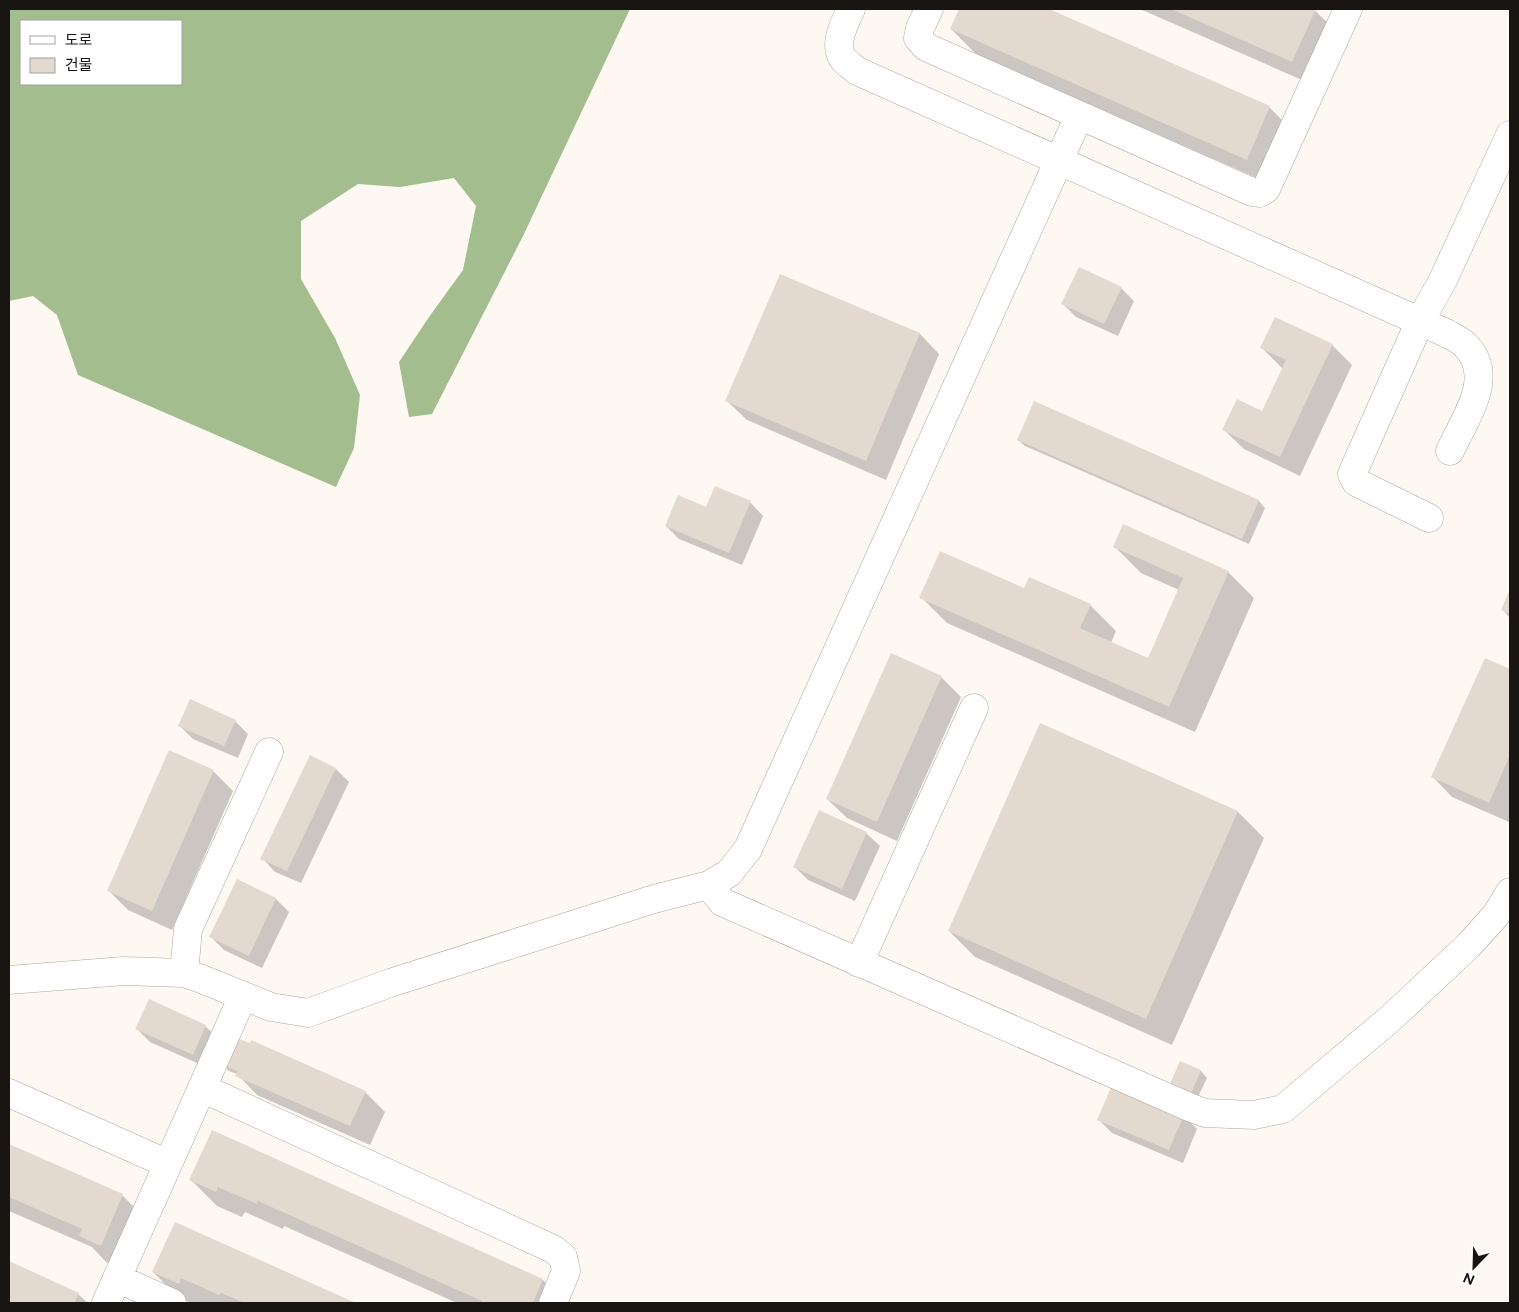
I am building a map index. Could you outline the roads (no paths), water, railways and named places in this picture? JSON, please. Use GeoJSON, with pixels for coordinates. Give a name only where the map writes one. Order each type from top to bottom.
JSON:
{"type":"FeatureCollection","features":[{"type":"Feature","properties":{"kind":"street"},"geometry":{"type":"LineString","coordinates":[[851,9],[838,45],[843,58],[857,71],[1420,321],[1446,333],[1467,346],[1478,362],[1480,379],[1476,396],[1450,451]]}},
{"type":"Feature","properties":{"kind":"street"},"geometry":{"type":"LineString","coordinates":[[929,9],[920,28],[918,38],[926,47],[1252,192],[1259,193],[1266,189],[1348,9]]}},
{"type":"Feature","properties":{"kind":"street"},"geometry":{"type":"LineString","coordinates":[[9,980],[124,971],[184,973],[271,1007],[308,1013],[390,983],[654,899],[709,885],[729,873],[748,849],[1079,116]]}},
{"type":"Feature","properties":{"kind":"street"},"geometry":{"type":"LineString","coordinates":[[1429,518],[1356,482],[1352,474],[1420,321],[1442,282],[1510,135]]}},
{"type":"Feature","properties":{"kind":"street"},"geometry":{"type":"LineString","coordinates":[[859,963],[974,708]]}},
{"type":"Feature","properties":{"kind":"street"},"geometry":{"type":"LineString","coordinates":[[184,973],[188,929],[269,752]]}},
{"type":"Feature","properties":{"kind":"street"},"geometry":{"type":"LineString","coordinates":[[709,885],[722,902],[1189,1108],[1205,1113],[1254,1115],[1283,1109],[1391,1018],[1469,946],[1496,915],[1510,892]]}},
{"type":"Feature","properties":{"kind":"street"},"geometry":{"type":"LineString","coordinates":[[106,1303],[243,996]]}},
{"type":"Feature","properties":{"kind":"street"},"geometry":{"type":"LineString","coordinates":[[202,1088],[553,1249],[563,1257],[566,1270],[553,1303]]}},
{"type":"Feature","properties":{"kind":"street"},"geometry":{"type":"LineString","coordinates":[[9,1093],[168,1164]]}},
{"type":"Feature","properties":{"kind":"street"},"geometry":{"type":"LineString","coordinates":[[117,1278],[172,1303]]}}]}
